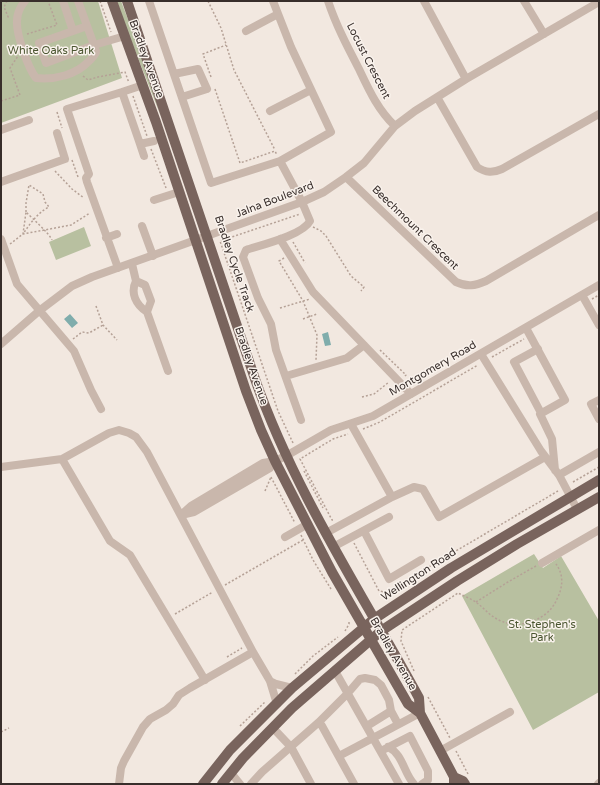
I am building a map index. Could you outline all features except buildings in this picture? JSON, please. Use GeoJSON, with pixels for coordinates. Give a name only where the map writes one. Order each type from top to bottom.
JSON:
{"type":"FeatureCollection","features":[{"type":"Feature","properties":{"kind":"main road","name":"Bradley Avenue"},"geometry":{"type":"LineString","coordinates":[[112,1],[143,85],[246,391],[261,430],[275,461],[332,572],[408,704],[420,713]]}},
{"type":"Feature","properties":{"kind":"main road","name":"Bradley Avenue"},"geometry":{"type":"LineString","coordinates":[[127,1],[211,236],[265,408],[290,454],[333,548],[418,698],[420,713],[454,780],[467,781]]}},
{"type":"Feature","properties":{"kind":"main road","name":"Wellington Road"},"geometry":{"type":"LineString","coordinates":[[203,784],[230,750],[292,688],[363,627],[446,571],[599,480]]}},
{"type":"Feature","properties":{"kind":"main road"},"geometry":{"type":"LineString","coordinates":[[222,784],[243,758],[292,708],[381,631],[463,577],[599,497]]}},
{"type":"Feature","properties":{"kind":"street"},"geometry":{"type":"LineString","coordinates":[[25,1],[20,8],[16,20],[17,31],[31,72],[36,78],[47,79],[67,75],[87,64],[95,56],[96,52],[94,45],[78,1]]}},
{"type":"Feature","properties":{"kind":"street"},"geometry":{"type":"LineString","coordinates":[[62,1],[73,31]]}},
{"type":"Feature","properties":{"kind":"street"},"geometry":{"type":"LineString","coordinates":[[149,1],[211,183],[280,161],[331,132],[291,47],[273,1]]}},
{"type":"Feature","properties":{"kind":"street","name":"Locust Crescent"},"geometry":{"type":"LineString","coordinates":[[328,1],[336,24],[374,98],[381,111],[395,126]]}},
{"type":"Feature","properties":{"kind":"street"},"geometry":{"type":"LineString","coordinates":[[424,1],[466,79]]}},
{"type":"Feature","properties":{"kind":"street"},"geometry":{"type":"LineString","coordinates":[[524,1],[544,34]]}},
{"type":"Feature","properties":{"kind":"street","name":"Jalna Boulevard"},"geometry":{"type":"LineString","coordinates":[[1,344],[39,311],[72,286],[118,268],[211,236],[302,202],[324,192],[364,163],[395,126],[415,111],[466,79],[599,2]]}},
{"type":"Feature","properties":{"kind":"street"},"geometry":{"type":"LineString","coordinates":[[246,31],[278,14]]}},
{"type":"Feature","properties":{"kind":"street"},"geometry":{"type":"LineString","coordinates":[[87,26],[39,43],[46,63],[94,45],[124,36]]}},
{"type":"Feature","properties":{"kind":"street"},"geometry":{"type":"LineString","coordinates":[[174,74],[198,69],[207,89],[182,97]]}},
{"type":"Feature","properties":{"kind":"street"},"geometry":{"type":"LineString","coordinates":[[118,268],[87,182],[86,178],[89,174],[67,109],[143,85]]}},
{"type":"Feature","properties":{"kind":"street"},"geometry":{"type":"LineString","coordinates":[[270,111],[311,90]]}},
{"type":"Feature","properties":{"kind":"street"},"geometry":{"type":"LineString","coordinates":[[122,92],[144,156]]}},
{"type":"Feature","properties":{"kind":"street"},"geometry":{"type":"LineString","coordinates":[[437,97],[477,167],[484,171],[492,172],[502,169],[599,114]]}},
{"type":"Feature","properties":{"kind":"street"},"geometry":{"type":"LineString","coordinates":[[1,130],[29,120]]}},
{"type":"Feature","properties":{"kind":"street"},"geometry":{"type":"LineString","coordinates":[[1,182],[66,160],[57,133]]}},
{"type":"Feature","properties":{"kind":"street"},"geometry":{"type":"LineString","coordinates":[[140,144],[152,142]]}},
{"type":"Feature","properties":{"kind":"street"},"geometry":{"type":"LineString","coordinates":[[280,161],[302,202],[310,221],[305,228],[280,239],[246,250],[243,257],[258,298],[271,324],[276,350],[301,420]]}},
{"type":"Feature","properties":{"kind":"street","name":"Beechmount Crescent"},"geometry":{"type":"LineString","coordinates":[[346,177],[456,282],[462,285],[471,286],[486,281],[599,215]]}},
{"type":"Feature","properties":{"kind":"street"},"geometry":{"type":"LineString","coordinates":[[154,200],[179,192]]}},
{"type":"Feature","properties":{"kind":"street"},"geometry":{"type":"LineString","coordinates":[[142,226],[153,256]]}},
{"type":"Feature","properties":{"kind":"street"},"geometry":{"type":"LineString","coordinates":[[106,238],[117,234]]}},
{"type":"Feature","properties":{"kind":"street"},"geometry":{"type":"LineString","coordinates":[[1,239],[17,284],[74,351],[101,409]]}},
{"type":"Feature","properties":{"kind":"street"},"geometry":{"type":"LineString","coordinates":[[280,239],[313,292],[411,394]]}},
{"type":"Feature","properties":{"kind":"street"},"geometry":{"type":"LineString","coordinates":[[132,264],[136,281],[134,292],[139,307],[147,312]]}},
{"type":"Feature","properties":{"kind":"street"},"geometry":{"type":"LineString","coordinates":[[136,281],[145,285],[150,301],[147,312],[168,371]]}},
{"type":"Feature","properties":{"kind":"street","name":"Montgomery Road"},"geometry":{"type":"LineString","coordinates":[[181,515],[191,506],[263,463],[275,461],[290,454],[327,432],[373,416],[599,286]]}},
{"type":"Feature","properties":{"kind":"street"},"geometry":{"type":"LineString","coordinates":[[582,295],[599,325]]}},
{"type":"Feature","properties":{"kind":"street"},"geometry":{"type":"LineString","coordinates":[[526,328],[565,400],[541,413]]}},
{"type":"Feature","properties":{"kind":"street"},"geometry":{"type":"LineString","coordinates":[[286,376],[347,358],[364,345]]}},
{"type":"Feature","properties":{"kind":"street"},"geometry":{"type":"LineString","coordinates":[[538,348],[514,362],[541,413],[552,440],[557,473]]}},
{"type":"Feature","properties":{"kind":"street"},"geometry":{"type":"LineString","coordinates":[[481,354],[557,473],[577,509]]}},
{"type":"Feature","properties":{"kind":"street"},"geometry":{"type":"LineString","coordinates":[[599,400],[591,404],[599,419]]}},
{"type":"Feature","properties":{"kind":"street"},"geometry":{"type":"LineString","coordinates":[[351,424],[392,497]]}},
{"type":"Feature","properties":{"kind":"street"},"geometry":{"type":"LineString","coordinates":[[1,467],[62,459],[109,433],[119,430],[136,437],[147,452],[253,652],[270,681],[277,704]]}},
{"type":"Feature","properties":{"kind":"street"},"geometry":{"type":"LineString","coordinates":[[557,473],[599,452]]}},
{"type":"Feature","properties":{"kind":"street"},"geometry":{"type":"LineString","coordinates":[[324,530],[344,523],[414,487],[423,489],[439,517],[545,456]]}},
{"type":"Feature","properties":{"kind":"street"},"geometry":{"type":"LineString","coordinates":[[62,459],[110,541],[130,555],[205,680]]}},
{"type":"Feature","properties":{"kind":"street"},"geometry":{"type":"LineString","coordinates":[[333,548],[389,518]]}},
{"type":"Feature","properties":{"kind":"street"},"geometry":{"type":"LineString","coordinates":[[285,537],[308,524]]}},
{"type":"Feature","properties":{"kind":"street"},"geometry":{"type":"LineString","coordinates":[[542,563],[599,530]]}},
{"type":"Feature","properties":{"kind":"street"},"geometry":{"type":"LineString","coordinates":[[364,531],[389,579],[420,560]]}},
{"type":"Feature","properties":{"kind":"street"},"geometry":{"type":"LineString","coordinates":[[119,784],[121,768],[143,727],[150,719],[166,710],[173,704],[179,695],[253,652]]}},
{"type":"Feature","properties":{"kind":"street"},"geometry":{"type":"LineString","coordinates":[[335,671],[373,738],[385,749],[399,784]]}},
{"type":"Feature","properties":{"kind":"street"},"geometry":{"type":"LineString","coordinates":[[251,784],[262,772],[319,722],[360,679],[365,678],[375,680],[381,685],[386,694],[391,711],[398,724]]}},
{"type":"Feature","properties":{"kind":"street"},"geometry":{"type":"LineString","coordinates":[[270,681],[292,688]]}},
{"type":"Feature","properties":{"kind":"street"},"geometry":{"type":"LineString","coordinates":[[367,726],[391,711]]}},
{"type":"Feature","properties":{"kind":"street"},"geometry":{"type":"LineString","coordinates":[[440,751],[510,712]]}},
{"type":"Feature","properties":{"kind":"street"},"geometry":{"type":"LineString","coordinates":[[339,756],[420,713]]}},
{"type":"Feature","properties":{"kind":"street"},"geometry":{"type":"LineString","coordinates":[[319,722],[354,784]]}},
{"type":"Feature","properties":{"kind":"street"},"geometry":{"type":"LineString","coordinates":[[273,728],[291,747],[311,784]]}},
{"type":"Feature","properties":{"kind":"street"},"geometry":{"type":"LineString","coordinates":[[385,749],[410,736],[428,771],[428,780],[422,784]]}},
{"type":"Feature","properties":{"kind":"street"},"geometry":{"type":"LineString","coordinates":[[385,749],[393,750],[397,754],[414,784]]}},
{"type":"Feature","properties":{"kind":"street"},"geometry":{"type":"LineString","coordinates":[[230,773],[240,784]]}},
{"type":"Feature","properties":{"kind":"path"},"geometry":{"type":"LineString","coordinates":[[7,1],[4,7],[13,28],[29,35],[57,25],[48,1]]}},
{"type":"Feature","properties":{"kind":"path"},"geometry":{"type":"LineString","coordinates":[[100,1],[114,39]]}},
{"type":"Feature","properties":{"kind":"path"},"geometry":{"type":"LineString","coordinates":[[208,1],[222,28],[234,70],[275,151]]}},
{"type":"Feature","properties":{"kind":"path"},"geometry":{"type":"LineString","coordinates":[[226,45],[203,54],[240,163]]}},
{"type":"Feature","properties":{"kind":"path"},"geometry":{"type":"LineString","coordinates":[[1,101],[20,95],[10,68],[21,52]]}},
{"type":"Feature","properties":{"kind":"path"},"geometry":{"type":"LineString","coordinates":[[125,72],[152,142],[168,195]]}},
{"type":"Feature","properties":{"kind":"path"},"geometry":{"type":"LineString","coordinates":[[49,165],[72,189],[87,199]]}},
{"type":"Feature","properties":{"kind":"path"},"geometry":{"type":"LineString","coordinates":[[8,245],[23,234],[33,220],[44,209],[49,207],[44,202],[43,194],[30,185],[26,203],[23,234]]}},
{"type":"Feature","properties":{"kind":"path"},"geometry":{"type":"LineString","coordinates":[[26,212],[50,236],[52,240]]}},
{"type":"Feature","properties":{"kind":"path"},"geometry":{"type":"LineString","coordinates":[[23,234],[71,224],[91,212]]}},
{"type":"Feature","properties":{"kind":"path"},"geometry":{"type":"LineString","coordinates":[[308,225],[321,231],[326,236],[351,276],[364,287],[361,291]]}},
{"type":"Feature","properties":{"kind":"path"},"geometry":{"type":"LineString","coordinates":[[289,235],[308,268]]}},
{"type":"Feature","properties":{"kind":"path","name":"Bradley Cycle Track"},"geometry":{"type":"LineString","coordinates":[[211,236],[290,454],[327,515],[324,530]]}},
{"type":"Feature","properties":{"kind":"path"},"geometry":{"type":"LineString","coordinates":[[289,254],[279,260],[302,301],[316,335],[316,368]]}},
{"type":"Feature","properties":{"kind":"path"},"geometry":{"type":"LineString","coordinates":[[592,299],[599,295]]}},
{"type":"Feature","properties":{"kind":"path"},"geometry":{"type":"LineString","coordinates":[[280,308],[310,299]]}},
{"type":"Feature","properties":{"kind":"path"},"geometry":{"type":"LineString","coordinates":[[96,306],[103,325],[117,340]]}},
{"type":"Feature","properties":{"kind":"path"},"geometry":{"type":"LineString","coordinates":[[303,319],[317,314]]}},
{"type":"Feature","properties":{"kind":"path"},"geometry":{"type":"LineString","coordinates":[[72,340],[82,332],[89,333],[103,325]]}},
{"type":"Feature","properties":{"kind":"path"},"geometry":{"type":"LineString","coordinates":[[316,335],[320,334]]}},
{"type":"Feature","properties":{"kind":"path"},"geometry":{"type":"LineString","coordinates":[[486,362],[524,339]]}},
{"type":"Feature","properties":{"kind":"path"},"geometry":{"type":"LineString","coordinates":[[362,397],[374,394],[396,379],[406,375],[378,348]]}},
{"type":"Feature","properties":{"kind":"path"},"geometry":{"type":"LineString","coordinates":[[344,523],[341,519],[332,520],[300,459],[333,439],[355,432]]}},
{"type":"Feature","properties":{"kind":"path"},"geometry":{"type":"LineString","coordinates":[[573,482],[599,467]]}},
{"type":"Feature","properties":{"kind":"path"},"geometry":{"type":"LineString","coordinates":[[265,491],[271,477],[313,560],[334,594]]}},
{"type":"Feature","properties":{"kind":"path"},"geometry":{"type":"LineString","coordinates":[[351,538],[379,591],[390,593],[432,565],[560,490]]}},
{"type":"Feature","properties":{"kind":"path"},"geometry":{"type":"LineString","coordinates":[[168,618],[304,540]]}},
{"type":"Feature","properties":{"kind":"path"},"geometry":{"type":"LineString","coordinates":[[415,673],[401,641],[402,630],[458,593],[476,602],[489,614],[505,623],[515,624],[534,621],[544,616],[556,603],[561,587],[562,576],[551,558]]}},
{"type":"Feature","properties":{"kind":"path"},"geometry":{"type":"LineString","coordinates":[[476,602],[542,563]]}},
{"type":"Feature","properties":{"kind":"path"},"geometry":{"type":"LineString","coordinates":[[344,633],[350,624],[349,619]]}},
{"type":"Feature","properties":{"kind":"path"},"geometry":{"type":"LineString","coordinates":[[292,676],[318,652],[339,637]]}},
{"type":"Feature","properties":{"kind":"path"},"geometry":{"type":"LineString","coordinates":[[426,692],[453,744],[467,781]]}},
{"type":"Feature","properties":{"kind":"path"},"geometry":{"type":"LineString","coordinates":[[239,728],[273,694]]}},
{"type":"Feature","properties":{"kind":"path"},"geometry":{"type":"LineString","coordinates":[[1,732],[8,728]]}},
{"type":"Feature","properties":{"kind":"green space","name":"White Oaks Park"},"geometry":{"type":"Polygon","coordinates":[[[1,1],[98,1],[122,78],[1,123],[1,1]]]}},
{"type":"Feature","properties":{"kind":"green space"},"geometry":{"type":"Polygon","coordinates":[[[117,1],[121,1],[162,119],[127,30],[117,1]]]}},
{"type":"Feature","properties":{"kind":"green space"},"geometry":{"type":"Polygon","coordinates":[[[84,227],[91,246],[56,260],[49,242],[84,227]]]}},
{"type":"Feature","properties":{"kind":"green space","name":"St. Stephen's Park"},"geometry":{"type":"Polygon","coordinates":[[[534,554],[543,568],[561,556],[599,621],[599,692],[533,730],[462,596],[534,554]]]}},
{"type":"Feature","properties":{"kind":"water"},"geometry":{"type":"Polygon","coordinates":[[[70,314],[78,323],[72,328],[64,319],[70,314]]]}},
{"type":"Feature","properties":{"kind":"water"},"geometry":{"type":"Polygon","coordinates":[[[328,332],[331,345],[325,346],[322,334],[328,332]]]}}]}
